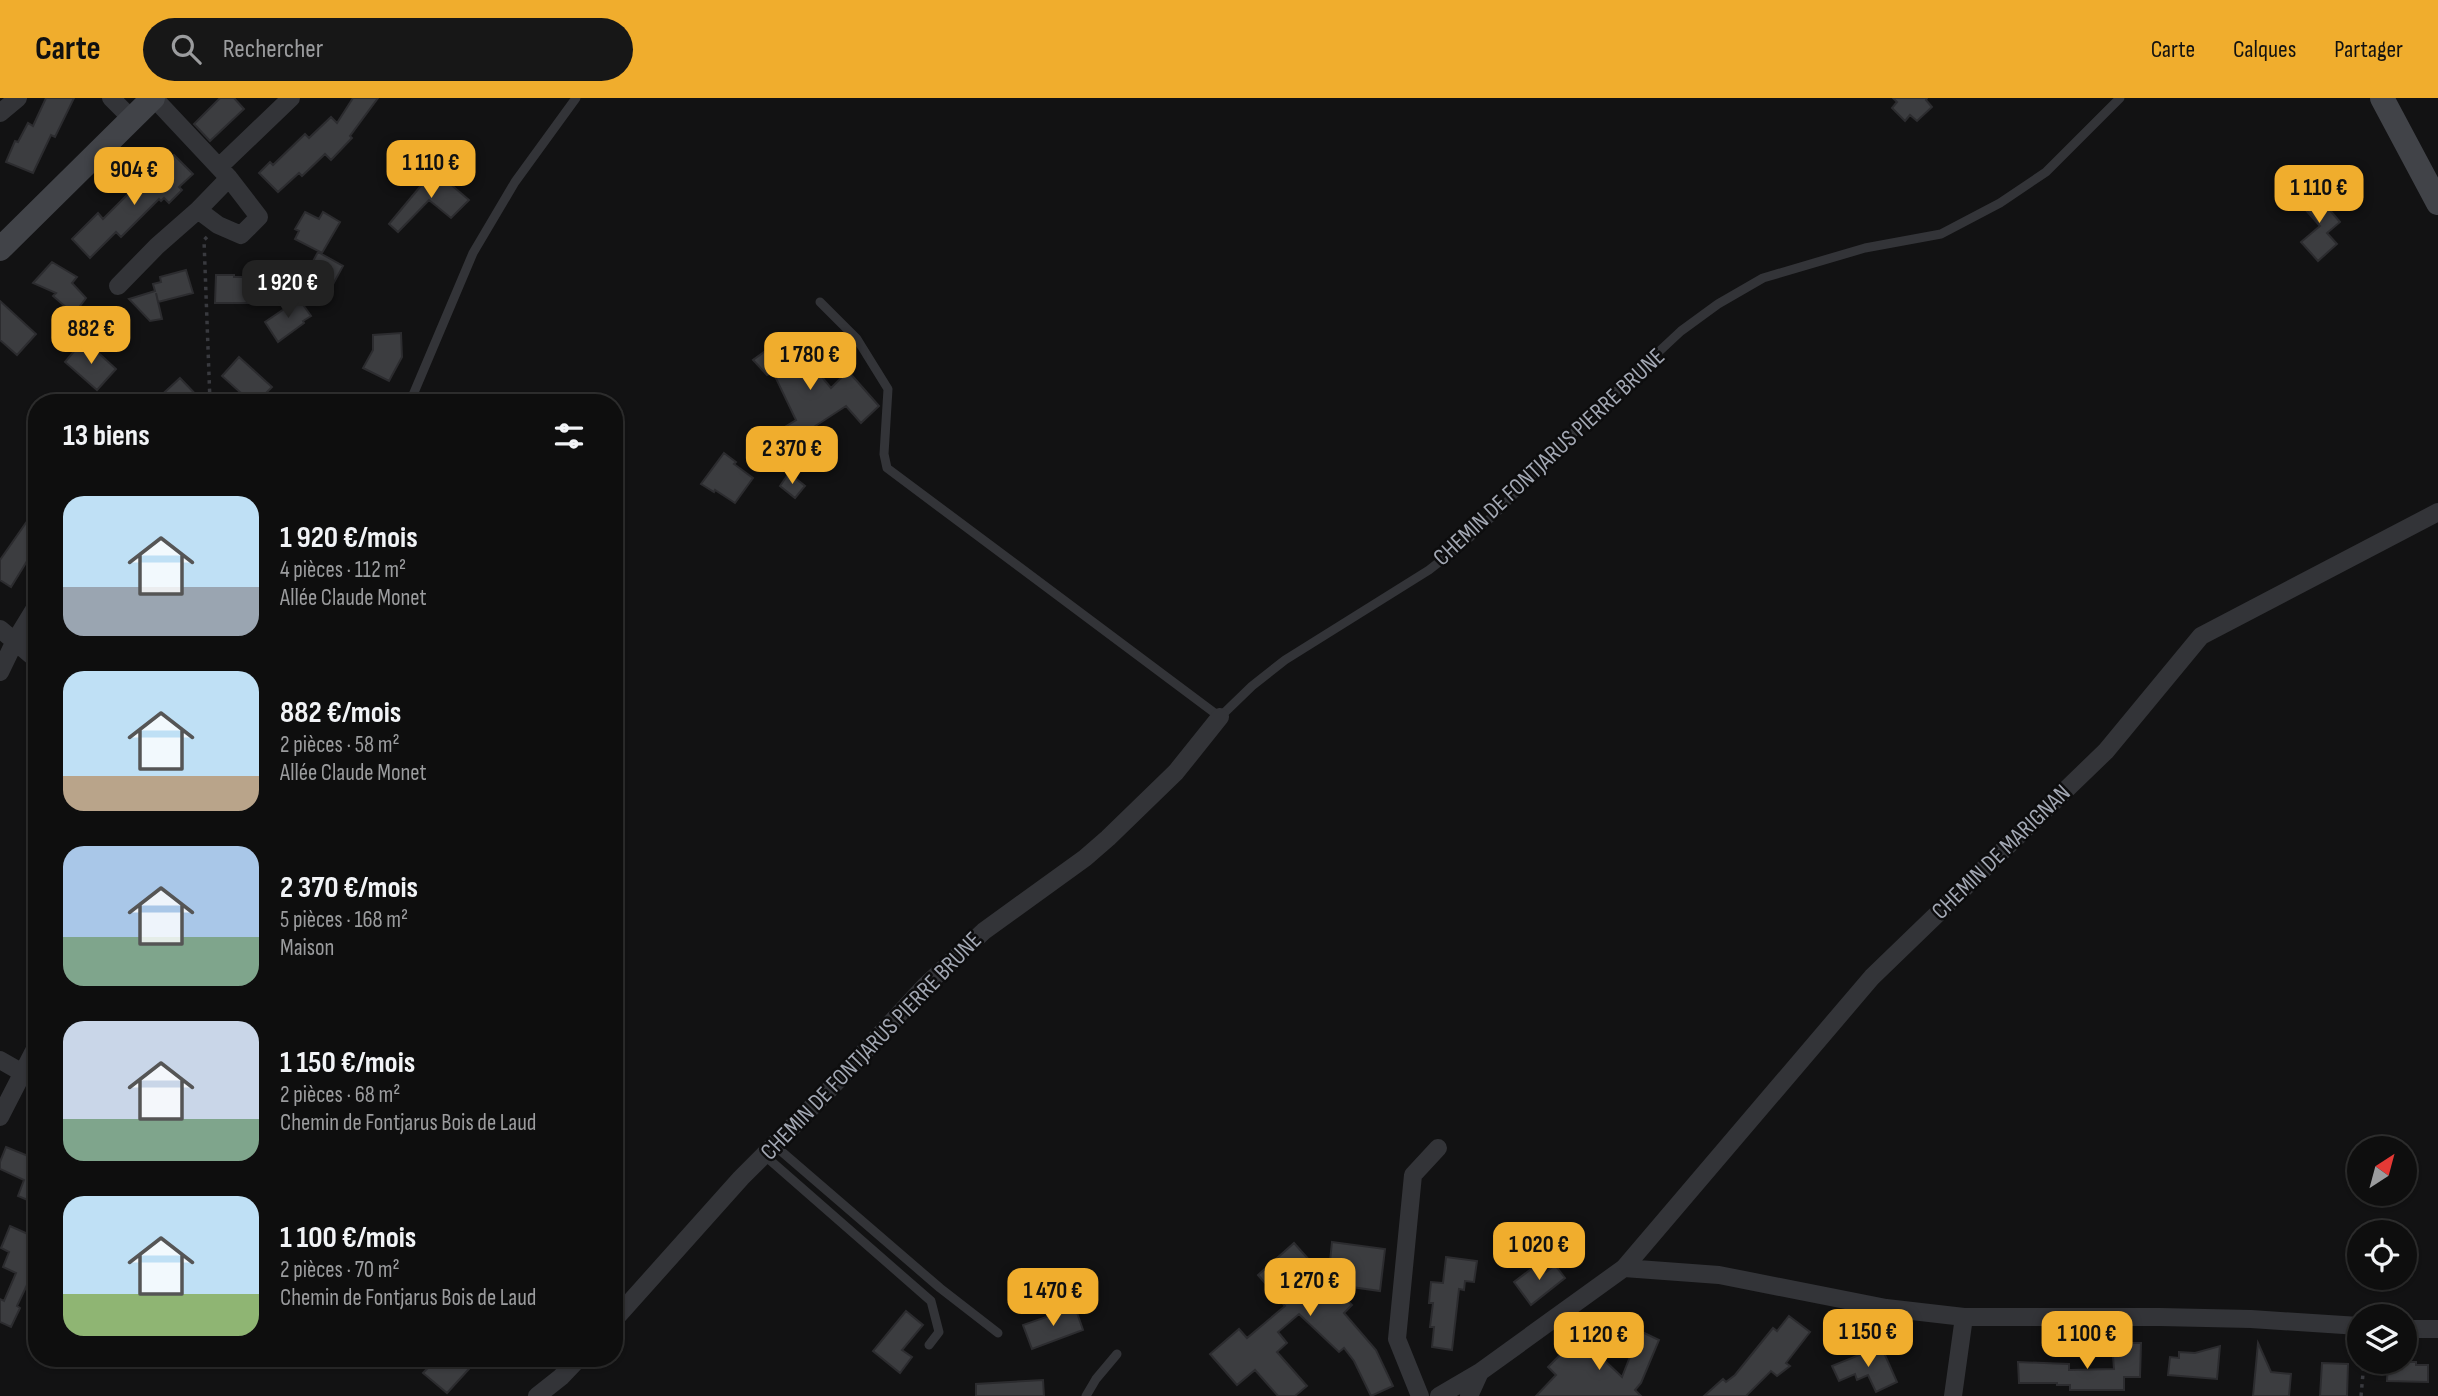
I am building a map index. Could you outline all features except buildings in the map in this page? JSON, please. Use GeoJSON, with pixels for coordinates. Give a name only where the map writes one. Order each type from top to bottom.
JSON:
{"type":"FeatureCollection","features":[{"type":"Feature","properties":{"kind":"street"},"geometry":{"type":"LineString","coordinates":[[0,113],[18,98]]}},
{"type":"Feature","properties":{"kind":"street"},"geometry":{"type":"LineString","coordinates":[[111,98],[133,120]]}},
{"type":"Feature","properties":{"kind":"street"},"geometry":{"type":"LineString","coordinates":[[0,249],[154,98],[224,173],[259,218],[241,235],[218,225],[198,210]]}},
{"type":"Feature","properties":{"kind":"street"},"geometry":{"type":"LineString","coordinates":[[118,286],[156,246],[198,210],[224,173],[291,98]]}},
{"type":"Feature","properties":{"kind":"street"},"geometry":{"type":"LineString","coordinates":[[2382,98],[2438,203]]}},
{"type":"Feature","properties":{"kind":"street","name":"CHEMIN DE MARIGNAN"},"geometry":{"type":"LineString","coordinates":[[1440,1396],[1480,1372],[1624,1268],[1872,977],[2106,751],[2201,636],[2438,512]]}},
{"type":"Feature","properties":{"kind":"street"},"geometry":{"type":"LineString","coordinates":[[0,672],[28,620]]}},
{"type":"Feature","properties":{"kind":"street"},"geometry":{"type":"LineString","coordinates":[[0,629],[28,652]]}},
{"type":"Feature","properties":{"kind":"street","name":"CHEMIN DE FONTJARUS PIERRE BRUNE"},"geometry":{"type":"LineString","coordinates":[[623,1310],[769,1150],[960,952],[984,931],[1086,858],[1176,772],[1220,717]]}},
{"type":"Feature","properties":{"kind":"street"},"geometry":{"type":"LineString","coordinates":[[0,1060],[21,1072]]}},
{"type":"Feature","properties":{"kind":"street"},"geometry":{"type":"LineString","coordinates":[[0,1117],[28,1060]]}},
{"type":"Feature","properties":{"kind":"street"},"geometry":{"type":"LineString","coordinates":[[1420,1396],[1397,1339],[1413,1175],[1438,1149]]}},
{"type":"Feature","properties":{"kind":"street"},"geometry":{"type":"LineString","coordinates":[[1624,1268],[1719,1275],[1886,1308],[1964,1317],[2186,1317],[2347,1325]]}},
{"type":"Feature","properties":{"kind":"street"},"geometry":{"type":"LineString","coordinates":[[1953,1396],[1964,1317]]}},
{"type":"Feature","properties":{"kind":"street"},"geometry":{"type":"LineString","coordinates":[[2417,1329],[2438,1329]]}},
{"type":"Feature","properties":{"kind":"street"},"geometry":{"type":"LineString","coordinates":[[537,1396],[570,1367]]}},
{"type":"Feature","properties":{"kind":"street"},"geometry":{"type":"LineString","coordinates":[[1469,1396],[1480,1372]]}},
{"type":"Feature","properties":{"kind":"lane"},"geometry":{"type":"LineString","coordinates":[[413,394],[473,253],[515,182],[576,98]]}},
{"type":"Feature","properties":{"kind":"lane","name":"CHEMIN DE FONTJARUS PIERRE BRUNE"},"geometry":{"type":"LineString","coordinates":[[1220,717],[1252,686],[1285,660],[1429,570],[1466,541],[1592,414],[1681,331],[1718,304],[1763,278],[1865,248],[1941,234],[2000,203],[2046,172],[2120,98]]}},
{"type":"Feature","properties":{"kind":"lane"},"geometry":{"type":"LineString","coordinates":[[820,302],[857,340],[888,389],[884,454],[887,468],[1220,717]]}},
{"type":"Feature","properties":{"kind":"lane"},"geometry":{"type":"LineString","coordinates":[[769,1150],[998,1333]]}},
{"type":"Feature","properties":{"kind":"lane"},"geometry":{"type":"LineString","coordinates":[[769,1150],[931,1301],[939,1332],[929,1345]]}},
{"type":"Feature","properties":{"kind":"lane"},"geometry":{"type":"LineString","coordinates":[[1086,1396],[1117,1354]]}},
{"type":"Feature","properties":{"kind":"path"},"geometry":{"type":"LineString","coordinates":[[204,240],[210,394]]}},
{"type":"Feature","properties":{"kind":"path"},"geometry":{"type":"LineString","coordinates":[[2361,1396],[2363,1374]]}}]}
